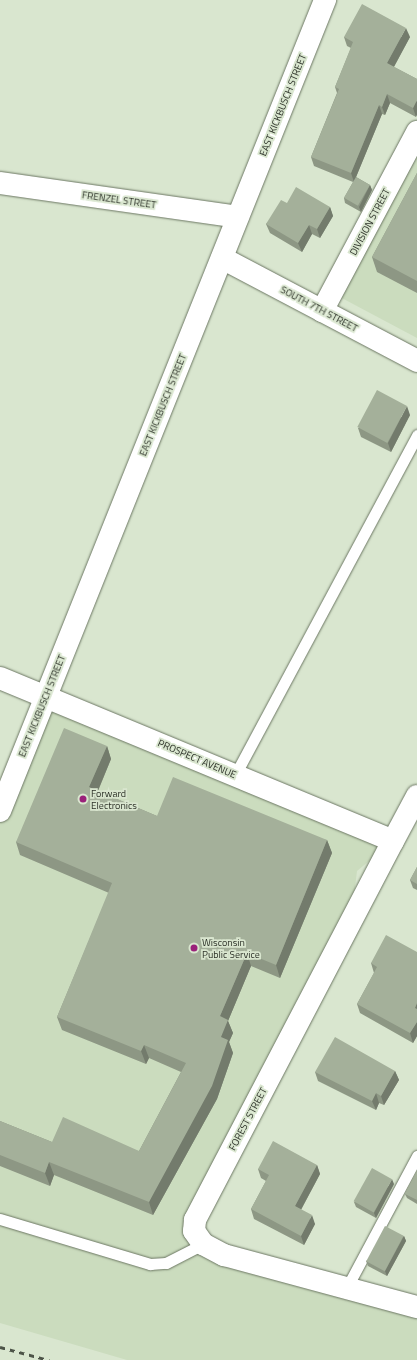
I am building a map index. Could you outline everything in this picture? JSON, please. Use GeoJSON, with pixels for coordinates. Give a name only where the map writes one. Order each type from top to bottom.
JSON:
{"type":"FeatureCollection","features":[{"type":"Feature","properties":{"kind":"street","name":"EAST KICKBUSCH STREET"},"geometry":{"type":"LineString","coordinates":[[0,811],[325,0]]}},
{"type":"Feature","properties":{"kind":"street","name":"DIVISION STREET"},"geometry":{"type":"LineString","coordinates":[[322,311],[417,132]]}},
{"type":"Feature","properties":{"kind":"street","name":"FRENZEL STREET"},"geometry":{"type":"LineString","coordinates":[[0,183],[238,217]]}},
{"type":"Feature","properties":{"kind":"street","name":"SOUTH 7TH STREET"},"geometry":{"type":"LineString","coordinates":[[222,258],[417,361]]}},
{"type":"Feature","properties":{"kind":"street","name":"PROSPECT AVENUE"},"geometry":{"type":"LineString","coordinates":[[0,678],[393,841]]}},
{"type":"Feature","properties":{"kind":"street","name":"FOREST STREET"},"geometry":{"type":"LineString","coordinates":[[203,1244],[195,1235],[195,1220],[417,796]]}},
{"type":"Feature","properties":{"kind":"street"},"geometry":{"type":"LineString","coordinates":[[203,1244],[224,1255],[417,1307]]}},
{"type":"Feature","properties":{"kind":"lane"},"geometry":{"type":"LineString","coordinates":[[235,775],[417,435]]}},
{"type":"Feature","properties":{"kind":"lane"},"geometry":{"type":"LineString","coordinates":[[346,1289],[417,1156]]}},
{"type":"Feature","properties":{"kind":"lane"},"geometry":{"type":"LineString","coordinates":[[0,1219],[150,1264],[166,1264],[203,1244]]}},
{"type":"Feature","properties":{"kind":"shaded area"},"geometry":{"type":"Polygon","coordinates":[[[417,146],[417,338],[338,296],[417,146]]]}},
{"type":"Feature","properties":{"kind":"shaded area"},"geometry":{"type":"Polygon","coordinates":[[[46,697],[393,841],[357,871],[351,921],[195,1235],[417,1307],[417,1360],[127,1360],[0,1323],[0,811],[46,697]]]}},
{"type":"Feature","properties":{"kind":"building"},"geometry":{"type":"Polygon","coordinates":[[[362,4],[406,28],[387,63],[417,79],[417,100],[413,108],[387,94],[382,107],[379,105],[351,173],[311,157],[339,89],[335,87],[353,42],[344,37],[362,4]]]}},
{"type":"Feature","properties":{"kind":"building"},"geometry":{"type":"Polygon","coordinates":[[[417,173],[417,281],[372,257],[417,173]]]}},
{"type":"Feature","properties":{"kind":"building"},"geometry":{"type":"Polygon","coordinates":[[[356,177],[370,185],[358,206],[344,198],[356,177]]]}},
{"type":"Feature","properties":{"kind":"building"},"geometry":{"type":"Polygon","coordinates":[[[296,187],[330,207],[317,229],[309,225],[298,243],[266,224],[281,200],[287,203],[296,187]]]}},
{"type":"Feature","properties":{"kind":"building"},"geometry":{"type":"Polygon","coordinates":[[[377,390],[407,406],[387,443],[357,427],[377,390]]]}},
{"type":"Feature","properties":{"kind":"building"},"geometry":{"type":"Polygon","coordinates":[[[64,728],[107,746],[89,787],[157,816],[173,777],[327,840],[276,965],[247,953],[220,1016],[228,1020],[221,1037],[228,1040],[212,1086],[149,1202],[49,1162],[45,1173],[0,1155],[0,1121],[52,1142],[63,1117],[139,1151],[186,1063],[144,1045],[141,1051],[57,1017],[112,883],[16,842],[64,728]]]}},
{"type":"Feature","properties":{"kind":"building"},"geometry":{"type":"Polygon","coordinates":[[[417,867],[417,884],[410,880],[417,867]]]}},
{"type":"Feature","properties":{"kind":"building"},"geometry":{"type":"Polygon","coordinates":[[[386,935],[417,952],[417,1003],[415,1008],[417,1009],[417,1022],[410,1033],[357,1004],[377,967],[371,963],[386,935]]]}},
{"type":"Feature","properties":{"kind":"building"},"geometry":{"type":"Polygon","coordinates":[[[335,1037],[395,1071],[381,1096],[376,1093],[372,1101],[315,1072],[335,1037]]]}},
{"type":"Feature","properties":{"kind":"building"},"geometry":{"type":"Polygon","coordinates":[[[273,1141],[317,1165],[295,1206],[312,1215],[301,1236],[251,1209],[269,1175],[258,1169],[273,1141]]]}},
{"type":"Feature","properties":{"kind":"building"},"geometry":{"type":"Polygon","coordinates":[[[372,1168],[392,1179],[374,1212],[354,1201],[372,1168]]]}},
{"type":"Feature","properties":{"kind":"building"},"geometry":{"type":"Polygon","coordinates":[[[417,1171],[417,1200],[405,1194],[417,1171]]]}},
{"type":"Feature","properties":{"kind":"building"},"geometry":{"type":"Polygon","coordinates":[[[385,1226],[404,1236],[385,1271],[366,1261],[385,1226]]]}},
{"type":"Feature","properties":{"kind":"railway"},"geometry":{"type":"LineString","coordinates":[[0,1347],[49,1360]]}},
{"type":"Feature","properties":{"kind":"place","name":"Forward Electronics"},"geometry":{"type":"Point","coordinates":[83,799]}},
{"type":"Feature","properties":{"kind":"place","name":"Wisconsin Public Service"},"geometry":{"type":"Point","coordinates":[194,948]}}]}
